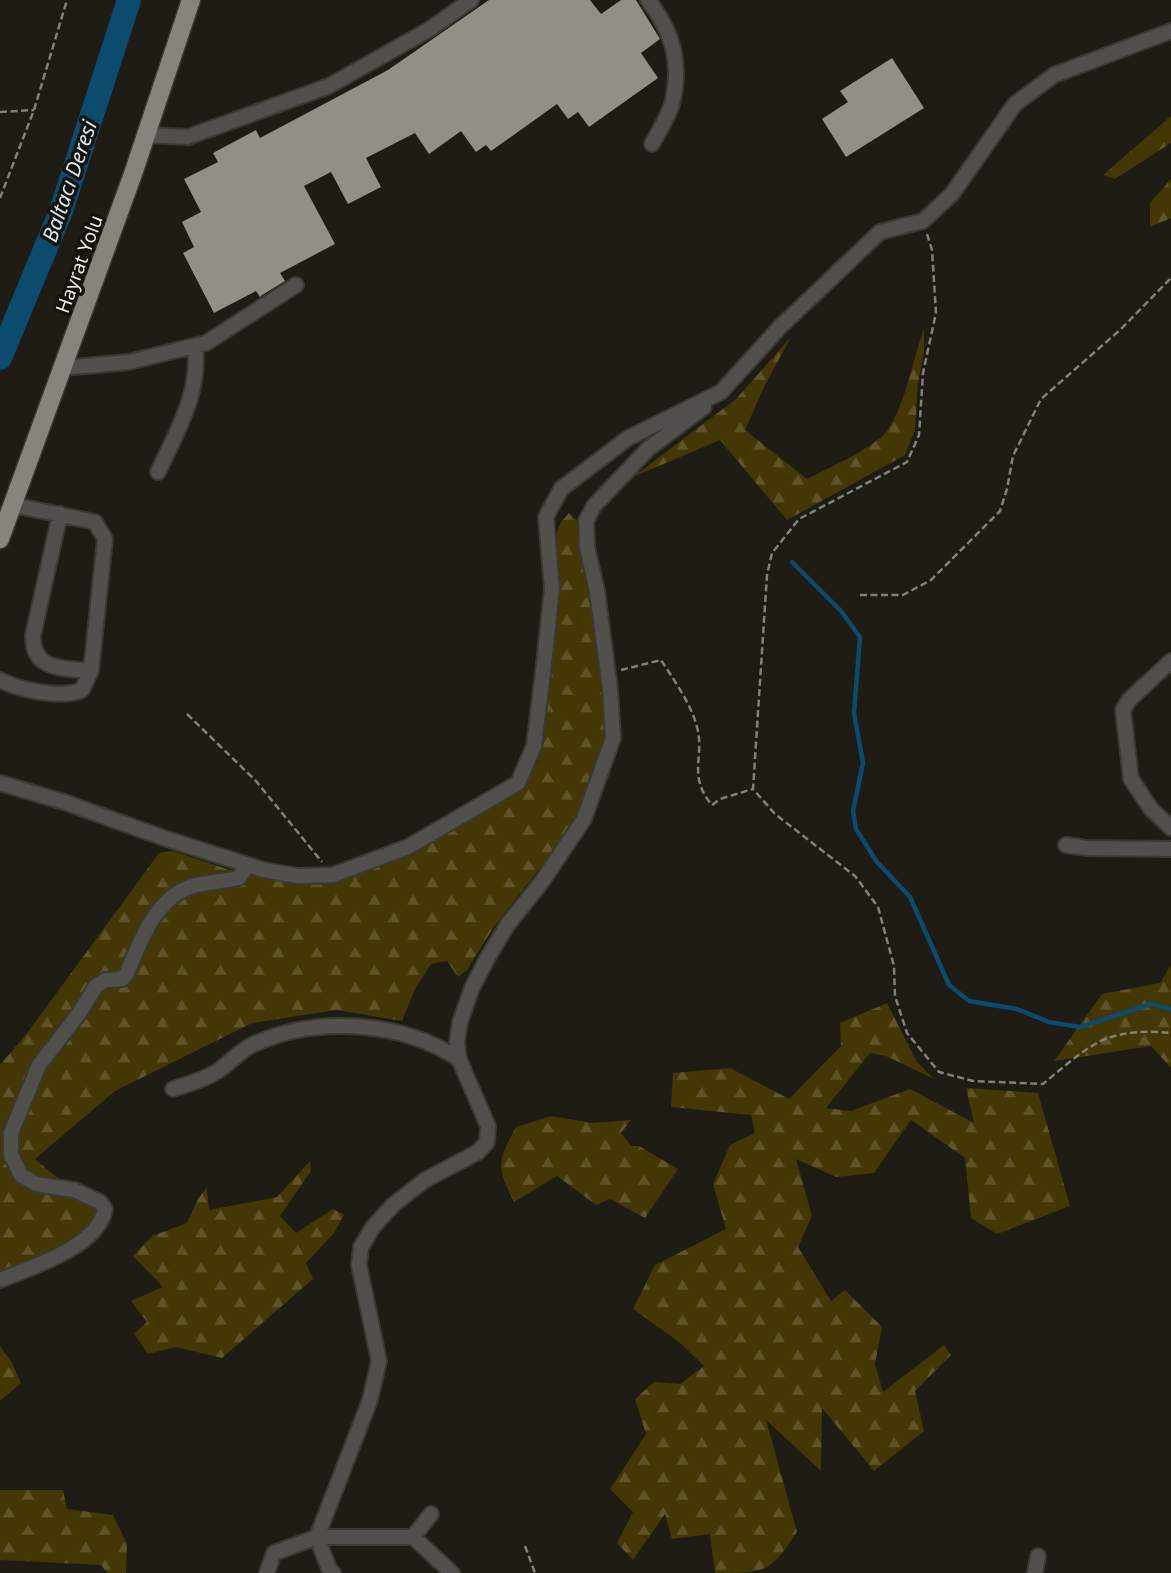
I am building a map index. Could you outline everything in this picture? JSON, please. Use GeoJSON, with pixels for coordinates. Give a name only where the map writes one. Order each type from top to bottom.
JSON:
{"type":"FeatureCollection","features":[{"type":"Feature","properties":{"kind":"main road","name":"Hayrat Yolu"},"geometry":{"type":"LineString","coordinates":[[0,539],[64,368],[191,0]]}},
{"type":"Feature","properties":{"kind":"street"},"geometry":{"type":"LineString","coordinates":[[146,135],[188,137],[329,86],[430,29],[471,0]]}},
{"type":"Feature","properties":{"kind":"street"},"geometry":{"type":"LineString","coordinates":[[648,0],[664,20],[676,57],[671,105],[652,144]]}},
{"type":"Feature","properties":{"kind":"street"},"geometry":{"type":"LineString","coordinates":[[333,1573],[317,1537],[370,1400],[379,1361],[365,1304],[359,1265],[361,1247],[373,1227],[393,1205],[425,1180],[478,1152],[487,1142],[488,1126],[459,1059],[457,1042],[460,1022],[472,988],[487,958],[508,924],[541,883],[584,819],[613,738],[597,591],[587,547],[586,521],[594,506],[648,449],[721,392],[780,327],[880,232],[923,220],[952,194],[1015,104],[1054,75],[1171,31]]}},
{"type":"Feature","properties":{"kind":"street"},"geometry":{"type":"LineString","coordinates":[[64,368],[129,362],[206,343],[296,285]]}},
{"type":"Feature","properties":{"kind":"street"},"geometry":{"type":"LineString","coordinates":[[158,472],[191,401],[197,366],[195,346]]}},
{"type":"Feature","properties":{"kind":"street"},"geometry":{"type":"LineString","coordinates":[[0,783],[247,864],[298,876],[333,875],[408,847],[518,783],[534,746],[552,589],[546,517],[561,489],[628,438],[721,392]]}},
{"type":"Feature","properties":{"kind":"street"},"geometry":{"type":"LineString","coordinates":[[0,680],[17,688],[72,694],[82,690],[91,671],[105,539],[95,522],[13,505]]}},
{"type":"Feature","properties":{"kind":"street"},"geometry":{"type":"LineString","coordinates":[[60,514],[33,635],[33,649],[41,661],[57,667],[91,671]]}},
{"type":"Feature","properties":{"kind":"street"},"geometry":{"type":"LineString","coordinates":[[1171,662],[1129,700],[1123,710],[1131,779],[1151,809],[1171,828]]}},
{"type":"Feature","properties":{"kind":"street"},"geometry":{"type":"LineString","coordinates":[[1066,845],[1087,848],[1171,849]]}},
{"type":"Feature","properties":{"kind":"street"},"geometry":{"type":"LineString","coordinates":[[0,1280],[59,1256],[103,1221],[106,1209],[100,1202],[74,1190],[36,1184],[21,1175],[11,1155],[11,1133],[39,1065],[78,1015],[96,986],[106,980],[122,979],[152,919],[171,896],[193,886],[239,877],[247,864]]}},
{"type":"Feature","properties":{"kind":"street"},"geometry":{"type":"LineString","coordinates":[[173,1089],[216,1073],[240,1051],[255,1044],[320,1026],[361,1027],[400,1035],[440,1047],[459,1059]]}},
{"type":"Feature","properties":{"kind":"street"},"geometry":{"type":"LineString","coordinates":[[413,1536],[431,1514]]}},
{"type":"Feature","properties":{"kind":"street"},"geometry":{"type":"LineString","coordinates":[[267,1573],[274,1553],[317,1537],[413,1536],[452,1573]]}},
{"type":"Feature","properties":{"kind":"street"},"geometry":{"type":"LineString","coordinates":[[1035,1573],[1038,1556]]}},
{"type":"Feature","properties":{"kind":"path"},"geometry":{"type":"LineString","coordinates":[[0,198],[34,110],[67,0]]}},
{"type":"Feature","properties":{"kind":"path"},"geometry":{"type":"LineString","coordinates":[[0,112],[34,110]]}},
{"type":"Feature","properties":{"kind":"path"},"geometry":{"type":"LineString","coordinates":[[923,220],[932,250],[936,313],[923,373],[919,435],[907,462],[799,519],[772,553],[767,575],[753,789],[775,814],[855,876],[878,907],[894,966],[895,996],[907,1033],[939,1072],[973,1081],[1043,1084],[1109,1037],[1150,1031],[1171,1032]]}},
{"type":"Feature","properties":{"kind":"path"},"geometry":{"type":"LineString","coordinates":[[860,594],[903,595],[931,580],[1000,511],[1013,456],[1041,400],[1139,311],[1171,278]]}},
{"type":"Feature","properties":{"kind":"path"},"geometry":{"type":"LineString","coordinates":[[608,673],[661,660],[698,728],[698,773],[703,794],[712,805],[720,799],[753,789]]}},
{"type":"Feature","properties":{"kind":"path"},"geometry":{"type":"LineString","coordinates":[[187,714],[256,781],[333,875]]}},
{"type":"Feature","properties":{"kind":"path"},"geometry":{"type":"LineString","coordinates":[[525,1546],[535,1573]]}},
{"type":"Feature","properties":{"kind":"green space"},"geometry":{"type":"Polygon","coordinates":[[[1171,116],[1171,143],[1115,179],[1103,175],[1171,116]]]}},
{"type":"Feature","properties":{"kind":"green space"},"geometry":{"type":"Polygon","coordinates":[[[1171,179],[1171,218],[1150,227],[1150,203],[1171,179]]]}},
{"type":"Feature","properties":{"kind":"green space"},"geometry":{"type":"Polygon","coordinates":[[[924,328],[924,352],[918,383],[915,430],[905,455],[787,520],[720,440],[633,477],[736,399],[791,337],[745,430],[807,479],[871,445],[887,430],[901,403],[924,328]]]}},
{"type":"Feature","properties":{"kind":"green space"},"geometry":{"type":"Polygon","coordinates":[[[569,513],[577,521],[590,589],[606,687],[608,736],[583,807],[552,853],[493,928],[467,970],[458,977],[447,961],[431,964],[415,989],[402,1021],[337,1010],[252,1023],[115,1091],[35,1159],[100,1213],[91,1225],[68,1243],[42,1257],[0,1273],[0,1065],[28,1032],[159,853],[173,851],[227,869],[294,883],[333,882],[410,854],[518,792],[538,761],[556,601],[555,537],[561,522],[569,513]]]}},
{"type":"Feature","properties":{"kind":"green space"},"geometry":{"type":"Polygon","coordinates":[[[1171,965],[1171,1068],[1151,1046],[1054,1061],[1102,994],[1160,983],[1171,965]]]}},
{"type":"Feature","properties":{"kind":"green space"},"geometry":{"type":"Polygon","coordinates":[[[887,1003],[917,1062],[934,1079],[886,1056],[870,1053],[826,1108],[851,1111],[910,1089],[974,1123],[966,1088],[1038,1093],[1070,1206],[997,1234],[971,1218],[965,1158],[911,1120],[874,1173],[836,1177],[796,1159],[812,1216],[798,1247],[831,1301],[845,1290],[882,1327],[875,1364],[883,1392],[944,1345],[951,1355],[915,1391],[924,1431],[874,1471],[822,1408],[821,1471],[766,1420],[797,1532],[780,1556],[765,1568],[756,1571],[715,1573],[710,1534],[672,1539],[665,1514],[633,1560],[617,1543],[633,1512],[610,1489],[646,1434],[635,1399],[654,1382],[680,1384],[704,1366],[679,1342],[633,1309],[655,1265],[726,1229],[713,1184],[730,1145],[755,1133],[751,1115],[671,1107],[673,1073],[730,1068],[789,1099],[841,1046],[840,1023],[887,1003]]]}},
{"type":"Feature","properties":{"kind":"green space"},"geometry":{"type":"Polygon","coordinates":[[[551,1116],[592,1123],[631,1120],[621,1133],[631,1146],[639,1146],[678,1169],[645,1218],[610,1199],[596,1205],[557,1176],[514,1202],[502,1172],[505,1148],[516,1127],[551,1116]]]}},
{"type":"Feature","properties":{"kind":"green space"},"geometry":{"type":"Polygon","coordinates":[[[310,1161],[311,1171],[280,1216],[296,1233],[333,1209],[344,1215],[334,1233],[306,1263],[313,1279],[222,1358],[176,1347],[148,1354],[134,1334],[147,1322],[131,1301],[163,1287],[133,1256],[152,1236],[187,1223],[207,1187],[209,1210],[277,1197],[310,1161]]]}},
{"type":"Feature","properties":{"kind":"green space"},"geometry":{"type":"Polygon","coordinates":[[[0,1346],[21,1383],[0,1401],[0,1346]]]}},
{"type":"Feature","properties":{"kind":"green space"},"geometry":{"type":"Polygon","coordinates":[[[0,1490],[63,1490],[67,1509],[113,1515],[127,1544],[126,1573],[107,1573],[101,1565],[0,1560],[0,1490]]]}},
{"type":"Feature","properties":{"kind":"building"},"geometry":{"type":"Polygon","coordinates":[[[489,0],[590,0],[601,14],[621,0],[636,0],[660,39],[641,53],[658,78],[589,127],[578,112],[568,119],[557,104],[491,151],[486,145],[476,152],[461,131],[429,154],[415,133],[366,158],[381,187],[348,204],[331,172],[304,186],[335,244],[280,273],[285,281],[260,297],[256,291],[214,313],[183,253],[194,247],[182,222],[201,212],[184,179],[218,162],[213,153],[256,130],[260,138],[388,70],[489,0]]]}},
{"type":"Feature","properties":{"kind":"building"},"geometry":{"type":"Polygon","coordinates":[[[892,58],[924,108],[846,157],[822,119],[848,102],[840,91],[892,58]]]}},
{"type":"Feature","properties":{"kind":"waterway","name":"Baltacı Deresi"},"geometry":{"type":"LineString","coordinates":[[0,358],[61,211],[129,0]]}},
{"type":"Feature","properties":{"kind":"waterway"},"geometry":{"type":"LineString","coordinates":[[792,562],[841,611],[860,637],[854,713],[863,763],[853,811],[856,829],[877,862],[910,897],[949,985],[969,1001],[1017,1009],[1049,1022],[1080,1027],[1151,1004],[1171,1009]]}}]}
